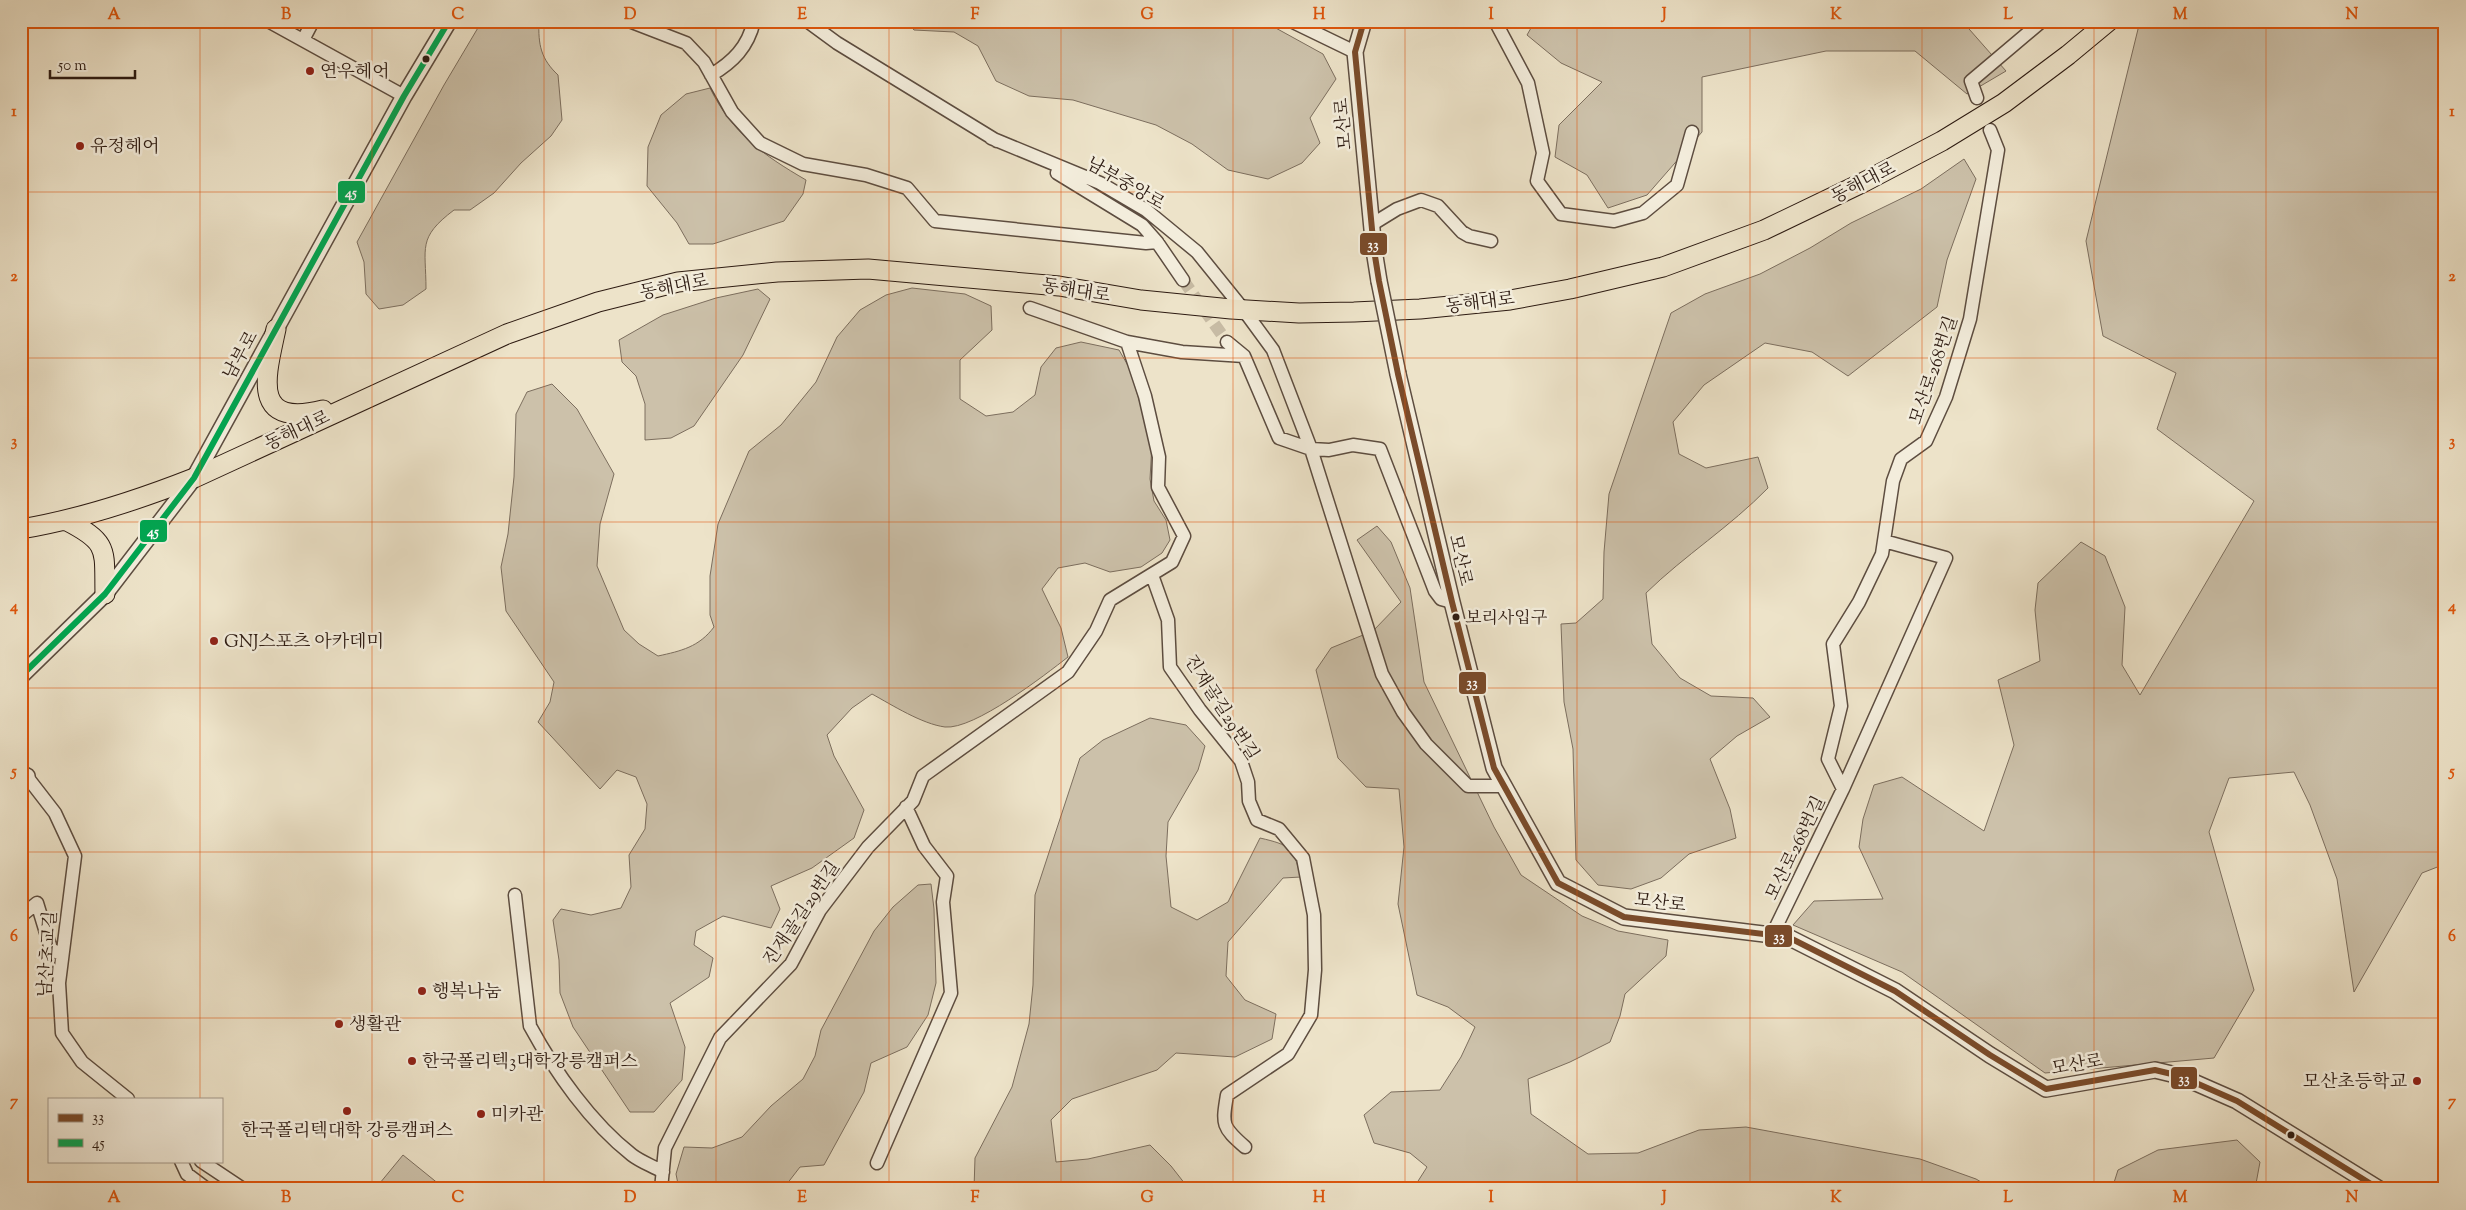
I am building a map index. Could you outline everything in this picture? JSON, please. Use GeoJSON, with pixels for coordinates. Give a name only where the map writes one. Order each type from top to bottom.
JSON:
{"type":"FeatureCollection","features":[{"type":"Feature","properties":{"kind":"main road","name":"동해대로"},"geometry":{"type":"LineString","coordinates":[[21,529],[67,521],[153,494],[194,478],[507,334],[598,302],[678,282],[777,272],[868,269],[1050,285],[1141,300],[1243,309],[1308,312],[1429,308],[1510,300],[1570,289],[1663,267],[1764,230],[1942,141],[2004,103],[2068,55],[2109,21]]}},
{"type":"Feature","properties":{"kind":"main road"},"geometry":{"type":"LineString","coordinates":[[276,329],[266,377],[267,394],[274,407],[286,413],[301,416],[360,401]]}},
{"type":"Feature","properties":{"kind":"main road"},"geometry":{"type":"LineString","coordinates":[[67,521],[96,538],[104,550],[105,594]]}},
{"type":"Feature","properties":{"kind":"street"},"geometry":{"type":"LineString","coordinates":[[268,21],[404,96]]}},
{"type":"Feature","properties":{"kind":"street"},"geometry":{"type":"LineString","coordinates":[[303,40],[313,21]]}},
{"type":"Feature","properties":{"kind":"street","name":"남부로"},"geometry":{"type":"LineString","coordinates":[[21,676],[105,594],[194,478],[404,96],[449,21]]}},
{"type":"Feature","properties":{"kind":"street"},"geometry":{"type":"LineString","coordinates":[[629,21],[686,43],[704,62],[732,112],[760,143],[803,164],[866,175],[907,188],[935,221],[1146,243],[1157,242]]}},
{"type":"Feature","properties":{"kind":"street"},"geometry":{"type":"LineString","coordinates":[[711,75],[730,64],[750,38],[754,21]]}},
{"type":"Feature","properties":{"kind":"street","name":"남부중앙로"},"geometry":{"type":"LineString","coordinates":[[807,21],[837,43],[991,138],[1071,181],[1142,225],[1157,242],[1183,280]]}},
{"type":"Feature","properties":{"kind":"street"},"geometry":{"type":"LineString","coordinates":[[1291,21],[1355,52]]}},
{"type":"Feature","properties":{"kind":"street","name":"모산로"},"geometry":{"type":"LineString","coordinates":[[1364,21],[1355,52],[1371,225],[1379,281],[1398,374],[1452,602],[1494,768],[1558,883],[1624,917],[1788,937],[1895,991],[1990,1055],[2046,1089],[2155,1070],[2180,1076],[2236,1101],[2379,1189]]}},
{"type":"Feature","properties":{"kind":"street"},"geometry":{"type":"LineString","coordinates":[[1495,21],[1528,83],[1544,152],[1537,181],[1561,214],[1614,221],[1644,213],[1677,185],[1692,132]]}},
{"type":"Feature","properties":{"kind":"street"},"geometry":{"type":"LineString","coordinates":[[1977,98],[1971,82],[2042,21]]}},
{"type":"Feature","properties":{"kind":"street","name":"모산로268번길"},"geometry":{"type":"LineString","coordinates":[[1772,935],[1843,789],[1828,759],[1841,706],[1833,644],[1859,602],[1882,554],[1893,481],[1901,459],[1926,441],[1946,397],[1970,319],[1998,150],[1990,130]]}},
{"type":"Feature","properties":{"kind":"street","name":"남부중앙로"},"geometry":{"type":"LineString","coordinates":[[991,138],[1100,183],[1146,210],[1196,252],[1243,309],[1272,350],[1311,449],[1382,674],[1403,712],[1426,744],[1468,786],[1504,786]]}},
{"type":"Feature","properties":{"kind":"street"},"geometry":{"type":"LineString","coordinates":[[1371,225],[1397,209],[1421,200],[1438,206],[1462,232],[1469,236],[1491,241]]}},
{"type":"Feature","properties":{"kind":"street"},"geometry":{"type":"LineString","coordinates":[[1030,308],[1127,342],[1182,352],[1244,356]]}},
{"type":"Feature","properties":{"kind":"street","name":"진재골길29번길"},"geometry":{"type":"LineString","coordinates":[[661,1189],[665,1148],[720,1038],[792,964],[820,910],[868,847],[913,800],[924,776],[1068,672],[1096,632],[1110,600],[1172,562],[1184,536],[1158,487],[1159,457],[1145,396],[1127,342]]}},
{"type":"Feature","properties":{"kind":"street"},"geometry":{"type":"LineString","coordinates":[[1227,342],[1244,356],[1279,438],[1311,449],[1329,450],[1353,445],[1380,449],[1435,591],[1441,599],[1452,602]]}},
{"type":"Feature","properties":{"kind":"street"},"geometry":{"type":"LineString","coordinates":[[1843,789],[1946,558],[1884,541]]}},
{"type":"Feature","properties":{"kind":"street","name":"진재골길29번길"},"geometry":{"type":"LineString","coordinates":[[1152,575],[1168,620],[1170,667],[1200,710],[1241,761],[1248,782],[1250,801],[1257,820],[1279,829],[1303,858],[1314,915],[1315,970],[1311,1015],[1288,1054],[1227,1095],[1224,1115],[1227,1131],[1245,1147]]}},
{"type":"Feature","properties":{"kind":"street","name":"남산초교길"},"geometry":{"type":"LineString","coordinates":[[23,774],[55,814],[74,856],[59,983],[62,1033],[82,1062],[127,1098]]}},
{"type":"Feature","properties":{"kind":"street"},"geometry":{"type":"LineString","coordinates":[[877,1163],[951,993],[943,902],[947,876],[924,846],[906,807]]}},
{"type":"Feature","properties":{"kind":"street"},"geometry":{"type":"LineString","coordinates":[[515,895],[530,1026],[540,1044],[600,1127],[634,1156],[663,1172]]}},
{"type":"Feature","properties":{"kind":"street"},"geometry":{"type":"LineString","coordinates":[[21,916],[37,903],[45,934],[52,949],[62,954]]}},
{"type":"Feature","properties":{"kind":"street"},"geometry":{"type":"LineString","coordinates":[[181,1162],[187,1174],[207,1189]]}},
{"type":"Feature","properties":{"kind":"street"},"geometry":{"type":"LineString","coordinates":[[202,1162],[243,1189]]}},
{"type":"Feature","properties":{"kind":"shaded area"},"geometry":{"type":"Polygon","coordinates":[[[482,21],[539,21],[539,37],[544,57],[558,75],[562,120],[551,136],[521,163],[494,193],[470,210],[454,210],[434,228],[426,244],[426,289],[403,305],[379,309],[366,294],[364,262],[357,242],[444,85],[482,21]]]}},
{"type":"Feature","properties":{"kind":"shaded area"},"geometry":{"type":"Polygon","coordinates":[[[906,21],[1263,21],[1323,54],[1336,79],[1310,118],[1320,143],[1302,163],[1268,179],[1228,170],[1192,144],[1156,125],[1073,100],[1029,96],[996,81],[978,46],[954,32],[914,30],[906,21]]]}},
{"type":"Feature","properties":{"kind":"shaded area"},"geometry":{"type":"Polygon","coordinates":[[[1535,21],[1598,21],[1610,28],[1614,21],[1962,21],[2006,71],[1967,94],[1915,51],[1826,51],[1702,77],[1702,132],[1647,195],[1608,208],[1587,175],[1555,157],[1559,125],[1602,82],[1561,63],[1527,35],[1535,21]]]}},
{"type":"Feature","properties":{"kind":"shaded area"},"geometry":{"type":"Polygon","coordinates":[[[2140,21],[2445,21],[2445,864],[2422,873],[2354,992],[2337,879],[2310,805],[2294,772],[2229,778],[2209,832],[2254,990],[2214,1058],[2045,1073],[1902,972],[1793,925],[1814,901],[1883,899],[1859,847],[1863,819],[1874,785],[1902,777],[1984,831],[2014,745],[1998,680],[2040,661],[2035,610],[2038,583],[2081,542],[2105,556],[2125,607],[2122,665],[2140,695],[2254,501],[2157,429],[2176,373],[2103,336],[2086,241],[2140,21]]]}},
{"type":"Feature","properties":{"kind":"shaded area"},"geometry":{"type":"Polygon","coordinates":[[[710,88],[728,118],[750,142],[806,180],[803,194],[784,221],[713,244],[689,244],[677,223],[647,186],[648,147],[661,115],[686,94],[710,88]]]}},
{"type":"Feature","properties":{"kind":"shaded area"},"geometry":{"type":"Polygon","coordinates":[[[1964,159],[1976,179],[1947,260],[1937,307],[1848,376],[1812,352],[1765,343],[1704,385],[1673,422],[1679,454],[1706,468],[1758,457],[1768,488],[1738,516],[1646,593],[1652,644],[1680,678],[1711,696],[1753,698],[1770,717],[1737,736],[1710,759],[1730,809],[1736,838],[1689,854],[1661,878],[1631,889],[1598,885],[1576,860],[1573,749],[1564,702],[1561,624],[1576,623],[1603,599],[1604,552],[1609,494],[1671,313],[1705,294],[1760,274],[1810,248],[1851,223],[1921,189],[1964,159]]]}},
{"type":"Feature","properties":{"kind":"shaded area"},"geometry":{"type":"Polygon","coordinates":[[[912,288],[965,294],[991,306],[992,330],[960,360],[960,399],[986,416],[1013,412],[1035,395],[1041,367],[1056,348],[1081,342],[1119,350],[1130,369],[1152,444],[1150,479],[1154,501],[1166,520],[1170,540],[1162,553],[1141,567],[1110,572],[1085,563],[1058,568],[1042,589],[1061,628],[1068,657],[1027,688],[991,711],[958,726],[945,727],[917,718],[872,694],[852,708],[827,735],[834,756],[864,810],[854,838],[812,868],[771,886],[780,909],[771,928],[723,916],[696,931],[694,945],[713,958],[709,977],[670,1003],[685,1047],[682,1080],[654,1112],[630,1112],[573,1027],[560,993],[559,960],[553,920],[561,909],[591,915],[621,908],[631,887],[629,855],[645,829],[647,804],[636,777],[617,770],[600,789],[538,722],[550,702],[554,682],[506,611],[501,567],[508,534],[514,477],[516,414],[527,392],[552,384],[577,409],[614,474],[600,524],[597,566],[624,630],[639,644],[658,656],[682,650],[696,644],[714,627],[710,615],[710,576],[718,524],[749,451],[781,425],[816,382],[837,337],[860,310],[886,295],[912,288]]]}},
{"type":"Feature","properties":{"kind":"shaded area"},"geometry":{"type":"Polygon","coordinates":[[[758,289],[770,299],[743,355],[694,426],[671,438],[645,440],[645,404],[636,376],[622,362],[619,340],[663,315],[716,298],[758,289]]]}},
{"type":"Feature","properties":{"kind":"shaded area"},"geometry":{"type":"Polygon","coordinates":[[[1377,526],[1391,542],[1410,588],[1424,682],[1494,827],[1521,875],[1582,916],[1618,931],[1668,940],[1666,956],[1625,994],[1620,1016],[1610,1042],[1570,1062],[1528,1079],[1531,1114],[1588,1154],[1638,1153],[1699,1130],[1746,1127],[1920,1159],[1976,1179],[1993,1189],[1772,1189],[1739,1182],[1731,1189],[1413,1189],[1427,1167],[1410,1153],[1374,1143],[1364,1115],[1391,1092],[1440,1090],[1461,1057],[1475,1027],[1448,1007],[1417,995],[1398,904],[1404,847],[1399,789],[1366,787],[1338,758],[1316,670],[1331,648],[1373,631],[1401,602],[1357,540],[1377,526]]]}},
{"type":"Feature","properties":{"kind":"shaded area"},"geometry":{"type":"Polygon","coordinates":[[[1150,718],[1186,725],[1205,746],[1198,770],[1168,822],[1166,856],[1171,907],[1197,920],[1228,902],[1260,838],[1278,843],[1289,849],[1295,859],[1301,877],[1283,878],[1228,942],[1226,976],[1245,1000],[1276,1014],[1272,1039],[1235,1057],[1176,1053],[1157,1070],[1072,1099],[1051,1120],[1056,1162],[1088,1159],[1150,1145],[1171,1166],[1189,1189],[974,1189],[975,1158],[1012,1087],[1029,1024],[1033,985],[1035,895],[1080,758],[1103,740],[1150,718]]]}},
{"type":"Feature","properties":{"kind":"shaded area"},"geometry":{"type":"Polygon","coordinates":[[[931,884],[934,909],[936,983],[928,1015],[907,1047],[871,1063],[864,1092],[824,1165],[800,1167],[783,1189],[679,1189],[676,1174],[684,1147],[712,1148],[742,1137],[771,1106],[803,1079],[815,1056],[821,1030],[874,931],[893,907],[918,885],[931,884]]]}},
{"type":"Feature","properties":{"kind":"shaded area"},"geometry":{"type":"Polygon","coordinates":[[[2237,1140],[2260,1162],[2255,1189],[2112,1189],[2118,1170],[2158,1150],[2237,1140]]]}},
{"type":"Feature","properties":{"kind":"shaded area"},"geometry":{"type":"Polygon","coordinates":[[[403,1155],[445,1189],[375,1189],[403,1155]]]}},
{"type":"Feature","properties":{"kind":"tunnel"},"geometry":{"type":"LineString","coordinates":[[1183,280],[1227,342]]}},
{"type":"Feature","properties":{"kind":"transit line","name":"45"},"geometry":{"type":"LineString","coordinates":[[21,676],[105,594],[194,478],[404,96],[449,21]]}},
{"type":"Feature","properties":{"kind":"transit line","name":"33"},"geometry":{"type":"LineString","coordinates":[[1364,21],[1355,52],[1374,250],[1398,374],[1452,602],[1494,768],[1558,883],[1624,917],[1788,937],[1895,991],[1990,1055],[2046,1089],[2155,1070],[2180,1076],[2237,1101],[2379,1189]]}},
{"type":"Feature","properties":{"kind":"place","name":"연우헤어"},"geometry":{"type":"Point","coordinates":[310,71]}},
{"type":"Feature","properties":{"kind":"place","name":"유정헤어"},"geometry":{"type":"Point","coordinates":[80,146]}},
{"type":"Feature","properties":{"kind":"place","name":"보리사입구"},"geometry":{"type":"Point","coordinates":[1456,617]}},
{"type":"Feature","properties":{"kind":"place","name":"GNJ스포츠 아카데미"},"geometry":{"type":"Point","coordinates":[214,641]}},
{"type":"Feature","properties":{"kind":"place","name":"행복나눔"},"geometry":{"type":"Point","coordinates":[422,991]}},
{"type":"Feature","properties":{"kind":"place","name":"생활관"},"geometry":{"type":"Point","coordinates":[339,1024]}},
{"type":"Feature","properties":{"kind":"place","name":"한국폴리텍3대학강릉캠퍼스"},"geometry":{"type":"Point","coordinates":[412,1061]}},
{"type":"Feature","properties":{"kind":"place","name":"모산초등학교"},"geometry":{"type":"Point","coordinates":[2417,1081]}},
{"type":"Feature","properties":{"kind":"place","name":"한국폴리텍대학 강릉캠퍼스"},"geometry":{"type":"Point","coordinates":[347,1111]}},
{"type":"Feature","properties":{"kind":"place","name":"미카관"},"geometry":{"type":"Point","coordinates":[481,1114]}}]}
